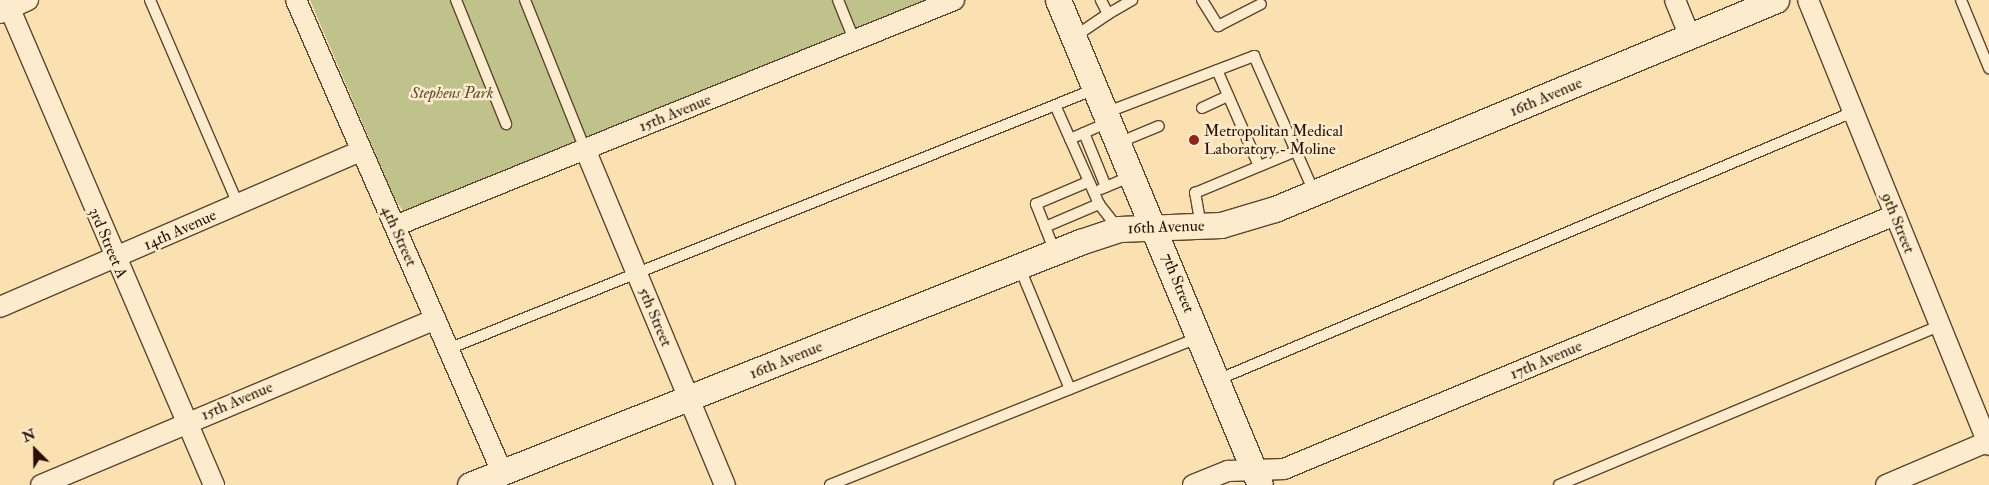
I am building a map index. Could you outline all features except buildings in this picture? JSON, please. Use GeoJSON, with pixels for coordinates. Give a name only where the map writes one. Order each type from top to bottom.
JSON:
{"type":"FeatureCollection","features":[{"type":"Feature","properties":{"kind":"street"},"geometry":{"type":"LineString","coordinates":[[5,7],[28,0]]}},
{"type":"Feature","properties":{"kind":"street","name":"4th Street"},"geometry":{"type":"LineString","coordinates":[[296,0],[360,151],[395,226],[502,472]]}},
{"type":"Feature","properties":{"kind":"street","name":"15th Avenue"},"geometry":{"type":"LineString","coordinates":[[395,226],[855,42],[954,0]]}},
{"type":"Feature","properties":{"kind":"street","name":"7th Street"},"geometry":{"type":"LineString","coordinates":[[1058,0],[1200,337],[1257,478]]}},
{"type":"Feature","properties":{"kind":"street"},"geometry":{"type":"LineString","coordinates":[[1675,0],[1690,37]]}},
{"type":"Feature","properties":{"kind":"street","name":"16th Avenue"},"geometry":{"type":"LineString","coordinates":[[470,485],[1019,266],[1119,229],[1201,227],[1241,221],[1314,193],[1776,0]]}},
{"type":"Feature","properties":{"kind":"street","name":"9th Street"},"geometry":{"type":"LineString","coordinates":[[1808,0],[1894,215],[1989,443]]}},
{"type":"Feature","properties":{"kind":"street","name":"3rd Street A"},"geometry":{"type":"LineString","coordinates":[[5,7],[214,485]]}},
{"type":"Feature","properties":{"kind":"street","name":"5th Street"},"geometry":{"type":"LineString","coordinates":[[585,149],[725,485]]}},
{"type":"Feature","properties":{"kind":"street","name":"14th Avenue"},"geometry":{"type":"LineString","coordinates":[[0,307],[360,151]]}},
{"type":"Feature","properties":{"kind":"street","name":"17th Avenue"},"geometry":{"type":"LineString","coordinates":[[1193,485],[1228,471],[1257,478],[1284,469],[1894,215]]}},
{"type":"Feature","properties":{"kind":"street","name":"15th Avenue"},"geometry":{"type":"LineString","coordinates":[[40,485],[434,319]]}},
{"type":"Feature","properties":{"kind":"street"},"geometry":{"type":"LineString","coordinates":[[1886,485],[1989,443]]}},
{"type":"Feature","properties":{"kind":"lane"},"geometry":{"type":"LineString","coordinates":[[150,0],[238,204]]}},
{"type":"Feature","properties":{"kind":"lane"},"geometry":{"type":"LineString","coordinates":[[456,0],[506,124]]}},
{"type":"Feature","properties":{"kind":"lane"},"geometry":{"type":"LineString","coordinates":[[525,0],[585,149]]}},
{"type":"Feature","properties":{"kind":"lane"},"geometry":{"type":"LineString","coordinates":[[838,0],[855,42]]}},
{"type":"Feature","properties":{"kind":"lane"},"geometry":{"type":"LineString","coordinates":[[1101,0],[1108,14]]}},
{"type":"Feature","properties":{"kind":"lane"},"geometry":{"type":"LineString","coordinates":[[1074,38],[1132,0]]}},
{"type":"Feature","properties":{"kind":"lane"},"geometry":{"type":"LineString","coordinates":[[1202,0],[1218,26],[1262,4]]}},
{"type":"Feature","properties":{"kind":"lane"},"geometry":{"type":"LineString","coordinates":[[1961,0],[1989,68]]}},
{"type":"Feature","properties":{"kind":"lane"},"geometry":{"type":"LineString","coordinates":[[1070,139],[1111,126],[1217,70],[1254,56],[1314,193]]}},
{"type":"Feature","properties":{"kind":"lane"},"geometry":{"type":"LineString","coordinates":[[1217,70],[1259,166]]}},
{"type":"Feature","properties":{"kind":"lane"},"geometry":{"type":"LineString","coordinates":[[448,350],[1096,89]]}},
{"type":"Feature","properties":{"kind":"lane"},"geometry":{"type":"LineString","coordinates":[[1202,108],[1228,96]]}},
{"type":"Feature","properties":{"kind":"lane"},"geometry":{"type":"LineString","coordinates":[[1055,105],[1099,204],[1119,229]]}},
{"type":"Feature","properties":{"kind":"lane"},"geometry":{"type":"LineString","coordinates":[[1217,380],[1853,112]]}},
{"type":"Feature","properties":{"kind":"lane"},"geometry":{"type":"LineString","coordinates":[[1111,126],[1158,126]]}},
{"type":"Feature","properties":{"kind":"lane"},"geometry":{"type":"LineString","coordinates":[[1084,134],[1106,187]]}},
{"type":"Feature","properties":{"kind":"lane"},"geometry":{"type":"LineString","coordinates":[[1201,227],[1195,193],[1296,151]]}},
{"type":"Feature","properties":{"kind":"lane"},"geometry":{"type":"LineString","coordinates":[[1093,192],[1132,176]]}},
{"type":"Feature","properties":{"kind":"lane"},"geometry":{"type":"LineString","coordinates":[[1056,252],[1036,204],[1088,182]]}},
{"type":"Feature","properties":{"kind":"lane"},"geometry":{"type":"LineString","coordinates":[[1045,227],[1099,204]]}},
{"type":"Feature","properties":{"kind":"lane"},"geometry":{"type":"LineString","coordinates":[[1019,266],[1070,389]]}},
{"type":"Feature","properties":{"kind":"lane"},"geometry":{"type":"LineString","coordinates":[[1559,485],[1940,326]]}},
{"type":"Feature","properties":{"kind":"lane"},"geometry":{"type":"LineString","coordinates":[[830,485],[1200,337]]}},
{"type":"Feature","properties":{"kind":"green space","name":"Stephens Park"},"geometry":{"type":"Polygon","coordinates":[[[310,0],[934,0],[404,212],[395,199],[310,0]]]}},
{"type":"Feature","properties":{"kind":"place","name":"Metropolitan Medical Laboratory - Moline"},"geometry":{"type":"Point","coordinates":[1194,140]}}]}
